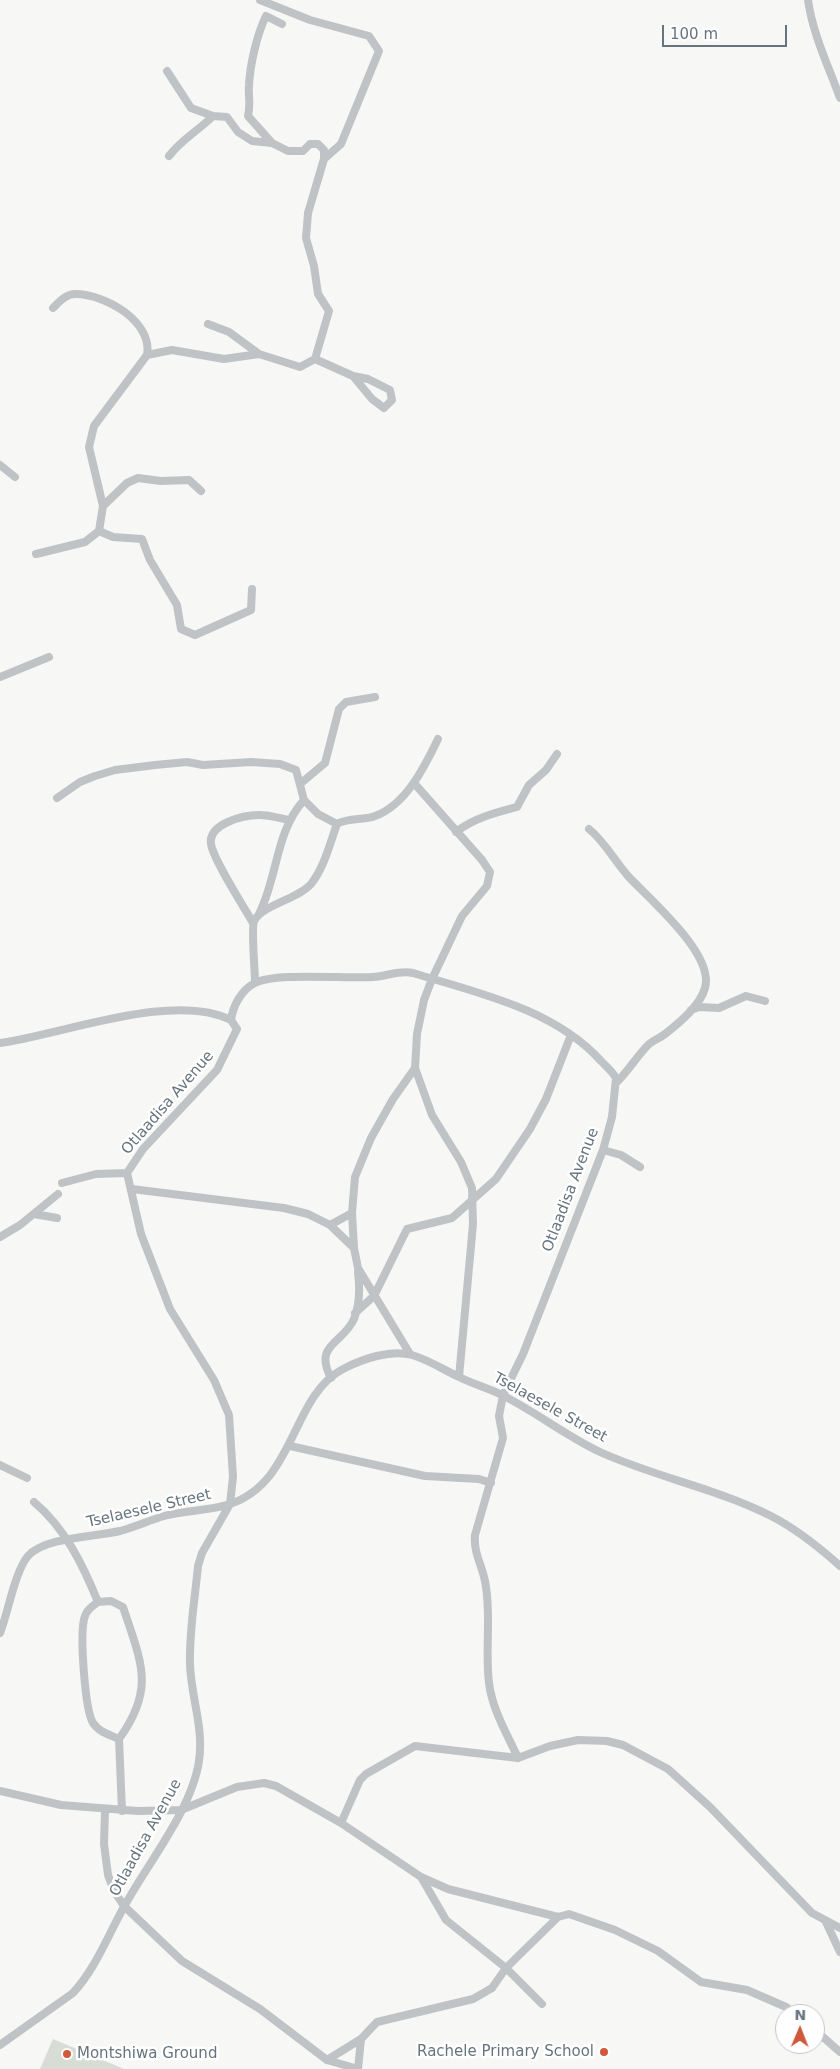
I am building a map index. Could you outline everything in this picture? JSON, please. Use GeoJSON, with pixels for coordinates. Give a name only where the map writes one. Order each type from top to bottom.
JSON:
{"type":"FeatureCollection","features":[{"type":"Feature","properties":{"kind":"street"},"geometry":{"type":"LineString","coordinates":[[260,0],[310,20],[369,36],[379,51],[341,144],[324,159]]}},
{"type":"Feature","properties":{"kind":"street"},"geometry":{"type":"LineString","coordinates":[[808,0],[810,18],[820,49],[840,98]]}},
{"type":"Feature","properties":{"kind":"street"},"geometry":{"type":"LineString","coordinates":[[272,143],[248,116],[252,102],[249,87],[260,28],[266,16],[282,24]]}},
{"type":"Feature","properties":{"kind":"street"},"geometry":{"type":"LineString","coordinates":[[167,72],[191,108],[213,116],[227,117],[238,132],[252,141],[272,143],[288,151],[303,151],[310,144],[318,144],[324,150],[324,159],[308,213],[306,238],[314,266],[318,294],[329,311],[315,359],[300,367],[259,354],[229,332],[208,324]]}},
{"type":"Feature","properties":{"kind":"street"},"geometry":{"type":"LineString","coordinates":[[169,156],[183,138],[198,130],[213,116]]}},
{"type":"Feature","properties":{"kind":"street"},"geometry":{"type":"LineString","coordinates":[[36,554],[85,542],[99,531],[103,506],[89,447],[94,426],[147,355],[149,344],[139,325],[119,307],[101,300],[74,294],[63,298],[53,308]]}},
{"type":"Feature","properties":{"kind":"street"},"geometry":{"type":"LineString","coordinates":[[147,355],[172,350],[224,360],[259,354]]}},
{"type":"Feature","properties":{"kind":"street"},"geometry":{"type":"LineString","coordinates":[[315,359],[353,376],[368,378],[390,390],[392,400],[384,408],[372,399],[353,376]]}},
{"type":"Feature","properties":{"kind":"street"},"geometry":{"type":"LineString","coordinates":[[0,465],[15,477]]}},
{"type":"Feature","properties":{"kind":"street"},"geometry":{"type":"LineString","coordinates":[[103,506],[127,483],[138,478],[160,481],[189,480],[201,491]]}},
{"type":"Feature","properties":{"kind":"street"},"geometry":{"type":"LineString","coordinates":[[99,531],[114,537],[142,539],[150,560],[177,606],[181,629],[195,635],[251,610],[252,589]]}},
{"type":"Feature","properties":{"kind":"street"},"geometry":{"type":"LineString","coordinates":[[0,677],[49,657]]}},
{"type":"Feature","properties":{"kind":"street"},"geometry":{"type":"LineString","coordinates":[[300,784],[325,763],[332,727],[339,709],[344,703],[375,697]]}},
{"type":"Feature","properties":{"kind":"street"},"geometry":{"type":"LineString","coordinates":[[259,914],[292,898],[310,885],[321,866],[337,824],[345,819],[369,818],[382,812],[414,783],[438,738]]}},
{"type":"Feature","properties":{"kind":"street"},"geometry":{"type":"LineString","coordinates":[[456,832],[466,824],[485,816],[517,807],[529,785],[546,770],[557,754]]}},
{"type":"Feature","properties":{"kind":"street"},"geometry":{"type":"LineString","coordinates":[[58,798],[80,782],[108,772],[186,762],[203,766],[227,762],[280,764],[296,770],[304,800],[318,814],[337,824]]}},
{"type":"Feature","properties":{"kind":"street"},"geometry":{"type":"LineString","coordinates":[[414,783],[488,867],[489,878],[487,886],[462,916],[432,979],[424,1000],[417,1034],[415,1068],[432,1116],[460,1162],[472,1188],[473,1233],[459,1377]]}},
{"type":"Feature","properties":{"kind":"street"},"geometry":{"type":"LineString","coordinates":[[253,922],[268,897],[289,820],[304,800]]}},
{"type":"Feature","properties":{"kind":"street"},"geometry":{"type":"LineString","coordinates":[[289,820],[252,815],[226,824],[211,837],[210,842],[215,854],[253,922],[255,982],[280,978],[372,977],[391,975],[400,970],[507,1002],[541,1018],[571,1035],[590,1049],[614,1075],[617,1082],[648,1045],[664,1035],[689,1011],[705,990],[707,980],[703,963],[658,906],[641,890],[600,839],[589,829]]}},
{"type":"Feature","properties":{"kind":"street","name":"Otlaadisa Avenue"},"geometry":{"type":"LineString","coordinates":[[0,2045],[73,1993],[91,1971],[124,1906],[181,1810],[193,1785],[199,1763],[201,1736],[190,1665],[198,1566],[202,1553],[230,1504],[233,1477],[229,1415],[214,1380],[170,1309],[141,1234],[127,1173],[142,1150],[217,1070],[237,1029],[231,1020],[232,1011],[245,990],[255,982]]}},
{"type":"Feature","properties":{"kind":"street"},"geometry":{"type":"LineString","coordinates":[[689,1011],[700,1007],[719,1008],[746,996],[765,1001]]}},
{"type":"Feature","properties":{"kind":"street"},"geometry":{"type":"LineString","coordinates":[[0,1043],[157,1011],[204,1010],[231,1020]]}},
{"type":"Feature","properties":{"kind":"street"},"geometry":{"type":"LineString","coordinates":[[355,1313],[374,1296],[407,1229],[452,1218],[496,1178],[530,1129],[546,1099],[571,1035]]}},
{"type":"Feature","properties":{"kind":"street"},"geometry":{"type":"LineString","coordinates":[[331,1378],[325,1367],[325,1357],[330,1345],[353,1320],[359,1282],[354,1248],[352,1213],[355,1178],[371,1138],[393,1099],[415,1068]]}},
{"type":"Feature","properties":{"kind":"street","name":"Otlaadisa Avenue"},"geometry":{"type":"LineString","coordinates":[[518,1758],[495,1707],[489,1684],[486,1584],[474,1545],[503,1438],[499,1416],[503,1395],[523,1354],[603,1150],[612,1117],[617,1082]]}},
{"type":"Feature","properties":{"kind":"street"},"geometry":{"type":"LineString","coordinates":[[603,1150],[620,1155],[640,1167]]}},
{"type":"Feature","properties":{"kind":"street"},"geometry":{"type":"LineString","coordinates":[[62,1183],[96,1174],[127,1173]]}},
{"type":"Feature","properties":{"kind":"street"},"geometry":{"type":"LineString","coordinates":[[132,1189],[284,1208],[308,1214],[330,1225],[354,1248]]}},
{"type":"Feature","properties":{"kind":"street"},"geometry":{"type":"LineString","coordinates":[[0,1237],[34,1214],[58,1194]]}},
{"type":"Feature","properties":{"kind":"street"},"geometry":{"type":"LineString","coordinates":[[330,1225],[352,1213]]}},
{"type":"Feature","properties":{"kind":"street"},"geometry":{"type":"LineString","coordinates":[[34,1214],[58,1218]]}},
{"type":"Feature","properties":{"kind":"street"},"geometry":{"type":"LineString","coordinates":[[358,1268],[410,1354]]}},
{"type":"Feature","properties":{"kind":"street","name":"Tselaesele Street"},"geometry":{"type":"LineString","coordinates":[[0,1634],[24,1561],[35,1549],[50,1542],[67,1541],[122,1530],[166,1515],[230,1504],[261,1486],[290,1446],[316,1394],[331,1378],[358,1362],[379,1356],[410,1354],[503,1395],[573,1438],[602,1453],[770,1515],[805,1537],[840,1566]]}},
{"type":"Feature","properties":{"kind":"street"},"geometry":{"type":"LineString","coordinates":[[290,1446],[425,1476],[479,1479],[491,1483]]}},
{"type":"Feature","properties":{"kind":"street"},"geometry":{"type":"LineString","coordinates":[[0,1465],[27,1478]]}},
{"type":"Feature","properties":{"kind":"street"},"geometry":{"type":"LineString","coordinates":[[34,1502],[54,1521],[67,1541],[85,1570],[98,1602]]}},
{"type":"Feature","properties":{"kind":"street"},"geometry":{"type":"LineString","coordinates":[[119,1739],[97,1728],[89,1714],[86,1697],[84,1622],[90,1609],[98,1602],[111,1601],[123,1608],[142,1673],[139,1706],[119,1739],[122,1811]]}},
{"type":"Feature","properties":{"kind":"street"},"geometry":{"type":"LineString","coordinates":[[341,1823],[360,1780],[366,1774],[408,1748],[424,1746],[482,1755],[518,1758],[550,1746],[578,1740],[607,1741],[639,1752],[668,1769],[710,1807],[812,1913],[840,1928]]}},
{"type":"Feature","properties":{"kind":"street"},"geometry":{"type":"LineString","coordinates":[[0,1791],[61,1804],[105,1810],[181,1810],[205,1798],[238,1787],[264,1783],[276,1786],[341,1823],[420,1877],[448,1889],[558,1917]]}},
{"type":"Feature","properties":{"kind":"street"},"geometry":{"type":"LineString","coordinates":[[105,1810],[104,1844],[108,1875],[114,1891],[124,1906],[182,1961],[260,2010],[327,2060],[358,2069],[361,2039]]}},
{"type":"Feature","properties":{"kind":"street"},"geometry":{"type":"LineString","coordinates":[[420,1877],[446,1920],[506,1968],[542,2004]]}},
{"type":"Feature","properties":{"kind":"street"},"geometry":{"type":"LineString","coordinates":[[327,2060],[361,2039],[377,2022],[473,1999],[492,1988],[506,1968],[558,1917],[568,1914],[615,1930],[658,1951],[701,1982],[747,1990],[779,2004]]}},
{"type":"Feature","properties":{"kind":"street"},"geometry":{"type":"LineString","coordinates":[[826,1922],[840,1952]]}},
{"type":"Feature","properties":{"kind":"street"},"geometry":{"type":"LineString","coordinates":[[825,2039],[840,2052]]}},
{"type":"Feature","properties":{"kind":"shaded area","name":"Montshiwa Ground"},"geometry":{"type":"Polygon","coordinates":[[[53,2039],[124,2069],[40,2069],[53,2039]]]}},
{"type":"Feature","properties":{"kind":"place","name":"Rachele Primary School"},"geometry":{"type":"Point","coordinates":[604,2052]}},
{"type":"Feature","properties":{"kind":"place","name":"Montshiwa Ground"},"geometry":{"type":"Point","coordinates":[67,2054]}}]}
